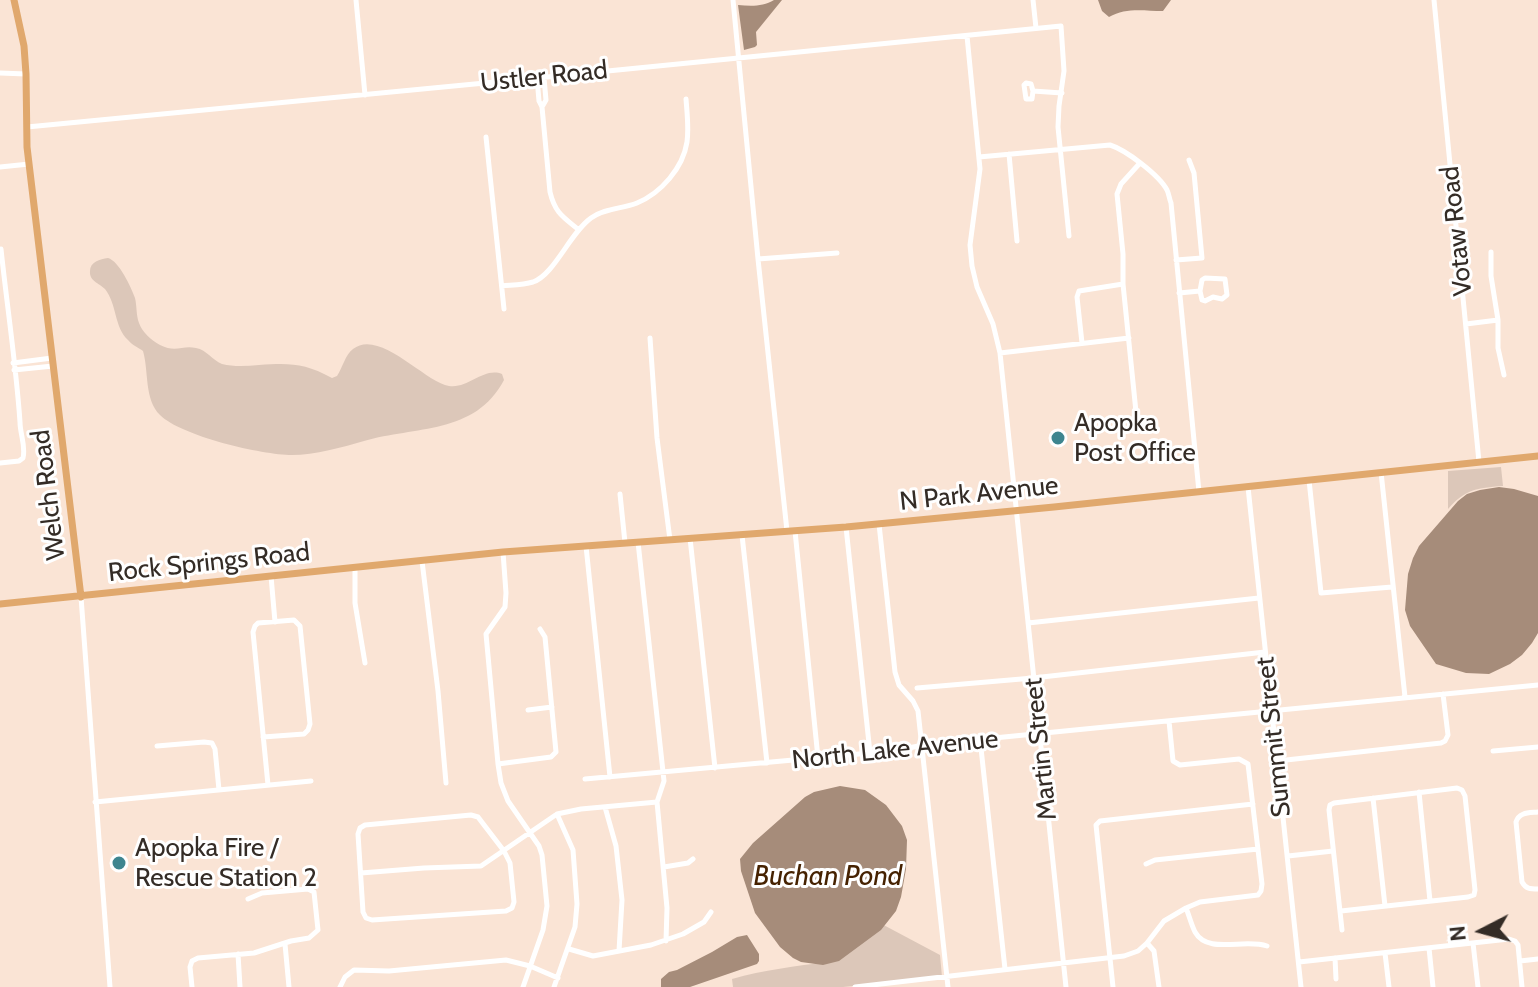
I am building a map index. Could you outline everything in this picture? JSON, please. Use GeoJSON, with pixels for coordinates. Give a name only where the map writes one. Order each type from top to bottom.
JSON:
{"type":"FeatureCollection","features":[{"type":"Feature","properties":{"kind":"main road","name":"Welch Road"},"geometry":{"type":"LineString","coordinates":[[14,0],[24,46],[29,164],[81,597]]}},
{"type":"Feature","properties":{"kind":"main road","name":"N Park Avenue"},"geometry":{"type":"LineString","coordinates":[[422,561],[503,552],[879,524],[1538,456]]}},
{"type":"Feature","properties":{"kind":"main road","name":"Rock Springs Road"},"geometry":{"type":"LineString","coordinates":[[0,604],[422,561]]}},
{"type":"Feature","properties":{"kind":"street"},"geometry":{"type":"LineString","coordinates":[[356,0],[365,95]]}},
{"type":"Feature","properties":{"kind":"street"},"geometry":{"type":"LineString","coordinates":[[733,0],[758,259],[818,758]]}},
{"type":"Feature","properties":{"kind":"street"},"geometry":{"type":"LineString","coordinates":[[1033,0],[1036,28]]}},
{"type":"Feature","properties":{"kind":"street","name":"Votaw Road"},"geometry":{"type":"LineString","coordinates":[[1434,0],[1479,462]]}},
{"type":"Feature","properties":{"kind":"street","name":"Ustler Road"},"geometry":{"type":"LineString","coordinates":[[26,127],[1061,26],[1062,93]]}},
{"type":"Feature","properties":{"kind":"street","name":"Martin Street"},"geometry":{"type":"LineString","coordinates":[[967,36],[979,157],[979,183],[970,245],[972,266],[1000,353],[1066,987]]}},
{"type":"Feature","properties":{"kind":"street"},"geometry":{"type":"LineString","coordinates":[[0,73],[26,74]]}},
{"type":"Feature","properties":{"kind":"street"},"geometry":{"type":"LineString","coordinates":[[541,78],[539,101],[550,192],[557,212],[579,230]]}},
{"type":"Feature","properties":{"kind":"street"},"geometry":{"type":"LineString","coordinates":[[1033,91],[1062,93],[1059,106],[1060,149],[1069,236]]}},
{"type":"Feature","properties":{"kind":"street"},"geometry":{"type":"LineString","coordinates":[[502,286],[530,283],[541,278],[588,220],[599,213],[638,202],[668,180],[684,154],[687,142],[686,99]]}},
{"type":"Feature","properties":{"kind":"street"},"geometry":{"type":"LineString","coordinates":[[486,137],[504,309]]}},
{"type":"Feature","properties":{"kind":"street"},"geometry":{"type":"LineString","coordinates":[[979,157],[1110,145],[1140,163],[1166,188],[1171,203],[1199,492]]}},
{"type":"Feature","properties":{"kind":"street"},"geometry":{"type":"LineString","coordinates":[[1009,154],[1017,241]]}},
{"type":"Feature","properties":{"kind":"street"},"geometry":{"type":"LineString","coordinates":[[1176,260],[1202,258],[1194,173],[1189,160]]}},
{"type":"Feature","properties":{"kind":"street"},"geometry":{"type":"LineString","coordinates":[[1140,163],[1121,184],[1117,194],[1136,412],[1140,420]]}},
{"type":"Feature","properties":{"kind":"street"},"geometry":{"type":"LineString","coordinates":[[0,167],[29,164]]}},
{"type":"Feature","properties":{"kind":"street"},"geometry":{"type":"LineString","coordinates":[[0,463],[19,461],[25,451],[1,249]]}},
{"type":"Feature","properties":{"kind":"street"},"geometry":{"type":"LineString","coordinates":[[1491,252],[1498,348],[1504,375]]}},
{"type":"Feature","properties":{"kind":"street"},"geometry":{"type":"LineString","coordinates":[[758,259],[837,253]]}},
{"type":"Feature","properties":{"kind":"street"},"geometry":{"type":"LineString","coordinates":[[1205,278],[1223,278],[1226,281],[1225,298],[1213,297],[1203,301],[1200,291],[1205,278]]}},
{"type":"Feature","properties":{"kind":"street"},"geometry":{"type":"LineString","coordinates":[[1082,343],[1079,291],[1123,284]]}},
{"type":"Feature","properties":{"kind":"street"},"geometry":{"type":"LineString","coordinates":[[1179,293],[1200,291]]}},
{"type":"Feature","properties":{"kind":"street"},"geometry":{"type":"LineString","coordinates":[[1466,324],[1498,320]]}},
{"type":"Feature","properties":{"kind":"street"},"geometry":{"type":"LineString","coordinates":[[650,338],[657,438],[670,540]]}},
{"type":"Feature","properties":{"kind":"street"},"geometry":{"type":"LineString","coordinates":[[1000,353],[1129,338]]}},
{"type":"Feature","properties":{"kind":"street"},"geometry":{"type":"LineString","coordinates":[[13,363],[53,362]]}},
{"type":"Feature","properties":{"kind":"street"},"geometry":{"type":"LineString","coordinates":[[14,370],[53,362]]}},
{"type":"Feature","properties":{"kind":"street"},"geometry":{"type":"LineString","coordinates":[[1381,472],[1405,697]]}},
{"type":"Feature","properties":{"kind":"street"},"geometry":{"type":"LineString","coordinates":[[1309,480],[1321,593],[1392,587]]}},
{"type":"Feature","properties":{"kind":"street","name":"Summit Street"},"geometry":{"type":"LineString","coordinates":[[1248,486],[1301,987]]}},
{"type":"Feature","properties":{"kind":"street"},"geometry":{"type":"LineString","coordinates":[[620,494],[625,543]]}},
{"type":"Feature","properties":{"kind":"street"},"geometry":{"type":"LineString","coordinates":[[879,524],[895,672],[899,685],[918,711],[948,987]]}},
{"type":"Feature","properties":{"kind":"street"},"geometry":{"type":"LineString","coordinates":[[846,527],[870,753]]}},
{"type":"Feature","properties":{"kind":"street"},"geometry":{"type":"LineString","coordinates":[[742,535],[767,763]]}},
{"type":"Feature","properties":{"kind":"street"},"geometry":{"type":"LineString","coordinates":[[690,538],[715,768]]}},
{"type":"Feature","properties":{"kind":"street"},"geometry":{"type":"LineString","coordinates":[[638,542],[664,781],[657,802],[667,908],[666,941]]}},
{"type":"Feature","properties":{"kind":"street"},"geometry":{"type":"LineString","coordinates":[[586,546],[610,777]]}},
{"type":"Feature","properties":{"kind":"street"},"geometry":{"type":"LineString","coordinates":[[503,552],[505,607],[486,634],[498,764],[508,801],[539,846],[547,906],[543,930],[523,987]]}},
{"type":"Feature","properties":{"kind":"street"},"geometry":{"type":"LineString","coordinates":[[422,561],[446,783]]}},
{"type":"Feature","properties":{"kind":"street"},"geometry":{"type":"LineString","coordinates":[[355,568],[355,603],[365,663]]}},
{"type":"Feature","properties":{"kind":"street"},"geometry":{"type":"LineString","coordinates":[[271,576],[275,622]]}},
{"type":"Feature","properties":{"kind":"street","name":"Welch Road"},"geometry":{"type":"LineString","coordinates":[[81,597],[110,987]]}},
{"type":"Feature","properties":{"kind":"street"},"geometry":{"type":"LineString","coordinates":[[1028,623],[1259,598]]}},
{"type":"Feature","properties":{"kind":"street"},"geometry":{"type":"LineString","coordinates":[[263,737],[304,734],[310,724],[300,626],[294,620],[258,623],[253,632],[263,737],[268,785]]}},
{"type":"Feature","properties":{"kind":"street"},"geometry":{"type":"LineString","coordinates":[[498,764],[551,757],[556,752],[545,637],[540,629]]}},
{"type":"Feature","properties":{"kind":"street"},"geometry":{"type":"LineString","coordinates":[[917,688],[1265,652]]}},
{"type":"Feature","properties":{"kind":"street","name":"North Lake Avenue"},"geometry":{"type":"LineString","coordinates":[[585,779],[1538,685]]}},
{"type":"Feature","properties":{"kind":"street"},"geometry":{"type":"LineString","coordinates":[[1277,761],[1441,743],[1448,735],[1443,694]]}},
{"type":"Feature","properties":{"kind":"street"},"geometry":{"type":"LineString","coordinates":[[528,710],[552,707]]}},
{"type":"Feature","properties":{"kind":"street"},"geometry":{"type":"LineString","coordinates":[[855,987],[1124,956],[1138,951],[1164,921],[1186,908],[1200,902],[1258,895],[1262,884],[1249,768],[1245,761],[1237,759],[1175,764],[1169,721]]}},
{"type":"Feature","properties":{"kind":"street"},"geometry":{"type":"LineString","coordinates":[[980,739],[1005,969]]}},
{"type":"Feature","properties":{"kind":"street"},"geometry":{"type":"LineString","coordinates":[[157,746],[212,743],[219,790]]}},
{"type":"Feature","properties":{"kind":"street"},"geometry":{"type":"LineString","coordinates":[[1493,751],[1538,747]]}},
{"type":"Feature","properties":{"kind":"street"},"geometry":{"type":"LineString","coordinates":[[95,802],[311,781]]}},
{"type":"Feature","properties":{"kind":"street"},"geometry":{"type":"LineString","coordinates":[[1341,911],[1474,895],[1462,790],[1419,792],[1330,805],[1342,930]]}},
{"type":"Feature","properties":{"kind":"street"},"geometry":{"type":"LineString","coordinates":[[1419,792],[1430,901]]}},
{"type":"Feature","properties":{"kind":"street"},"geometry":{"type":"LineString","coordinates":[[1373,798],[1385,906]]}},
{"type":"Feature","properties":{"kind":"street"},"geometry":{"type":"LineString","coordinates":[[361,873],[481,866],[557,814],[568,810],[657,802]]}},
{"type":"Feature","properties":{"kind":"street"},"geometry":{"type":"LineString","coordinates":[[1113,987],[1096,825],[1100,821],[1253,804]]}},
{"type":"Feature","properties":{"kind":"street"},"geometry":{"type":"LineString","coordinates":[[605,807],[616,846],[622,900],[619,951]]}},
{"type":"Feature","properties":{"kind":"street"},"geometry":{"type":"LineString","coordinates":[[1538,812],[1522,814],[1516,822],[1522,882],[1525,887],[1538,889]]}},
{"type":"Feature","properties":{"kind":"street"},"geometry":{"type":"LineString","coordinates":[[554,987],[569,949],[577,904],[573,850],[557,814]]}},
{"type":"Feature","properties":{"kind":"street"},"geometry":{"type":"LineString","coordinates":[[471,815],[478,817],[504,851],[510,863],[514,902],[512,908],[506,911],[372,920],[366,918],[363,912],[358,834],[365,825],[471,815]]}},
{"type":"Feature","properties":{"kind":"street"},"geometry":{"type":"LineString","coordinates":[[1146,864],[1155,860],[1258,849]]}},
{"type":"Feature","properties":{"kind":"street"},"geometry":{"type":"LineString","coordinates":[[1288,856],[1333,851]]}},
{"type":"Feature","properties":{"kind":"street"},"geometry":{"type":"LineString","coordinates":[[664,867],[688,863],[693,859]]}},
{"type":"Feature","properties":{"kind":"street"},"geometry":{"type":"LineString","coordinates":[[192,987],[190,967],[192,961],[198,958],[254,953],[309,938],[318,930],[314,892],[308,889],[262,893],[248,899]]}},
{"type":"Feature","properties":{"kind":"street"},"geometry":{"type":"LineString","coordinates":[[1186,908],[1196,935],[1207,942],[1216,945],[1256,942],[1267,946]]}},
{"type":"Feature","properties":{"kind":"street"},"geometry":{"type":"LineString","coordinates":[[569,949],[593,956],[666,941],[704,922],[711,912]]}},
{"type":"Feature","properties":{"kind":"street"},"geometry":{"type":"LineString","coordinates":[[1299,962],[1509,939],[1518,945],[1522,987]]}},
{"type":"Feature","properties":{"kind":"street"},"geometry":{"type":"LineString","coordinates":[[1147,943],[1154,951],[1159,987]]}},
{"type":"Feature","properties":{"kind":"street"},"geometry":{"type":"LineString","coordinates":[[1473,943],[1478,987]]}},
{"type":"Feature","properties":{"kind":"street"},"geometry":{"type":"LineString","coordinates":[[285,944],[289,987]]}},
{"type":"Feature","properties":{"kind":"street"},"geometry":{"type":"LineString","coordinates":[[1429,948],[1433,987]]}},
{"type":"Feature","properties":{"kind":"street"},"geometry":{"type":"LineString","coordinates":[[1385,953],[1389,987]]}},
{"type":"Feature","properties":{"kind":"street"},"geometry":{"type":"LineString","coordinates":[[238,954],[240,987]]}},
{"type":"Feature","properties":{"kind":"street"},"geometry":{"type":"LineString","coordinates":[[1335,958],[1336,979]]}},
{"type":"Feature","properties":{"kind":"street"},"geometry":{"type":"LineString","coordinates":[[1520,961],[1538,959]]}},
{"type":"Feature","properties":{"kind":"street"},"geometry":{"type":"LineString","coordinates":[[340,987],[345,977],[354,970],[389,971],[506,960],[558,978]]}},
{"type":"Feature","properties":{"kind":"shaded area"},"geometry":{"type":"Polygon","coordinates":[[[108,258],[120,269],[131,288],[142,330],[153,341],[166,347],[200,349],[227,365],[297,365],[332,378],[337,376],[353,349],[364,344],[376,345],[449,386],[463,384],[489,373],[502,374],[504,380],[492,398],[460,420],[319,452],[279,454],[203,437],[170,423],[155,409],[149,393],[143,351],[123,335],[109,295],[90,274],[94,263],[108,258]]]}},
{"type":"Feature","properties":{"kind":"shaded area"},"geometry":{"type":"Polygon","coordinates":[[[1501,467],[1503,486],[1472,491],[1448,509],[1448,471],[1501,467]]]}},
{"type":"Feature","properties":{"kind":"shaded area"},"geometry":{"type":"Polygon","coordinates":[[[861,913],[940,955],[942,977],[843,987],[733,987],[732,979],[829,962],[861,913]]]}},
{"type":"Feature","properties":{"kind":"water"},"geometry":{"type":"Polygon","coordinates":[[[782,0],[756,32],[757,45],[744,50],[738,5],[761,5],[782,0]]]}},
{"type":"Feature","properties":{"kind":"water"},"geometry":{"type":"Polygon","coordinates":[[[1098,0],[1171,0],[1163,11],[1129,11],[1109,17],[1102,11],[1098,0]]]}},
{"type":"Feature","properties":{"kind":"water"},"geometry":{"type":"Polygon","coordinates":[[[1499,487],[1538,496],[1538,633],[1522,655],[1510,664],[1489,674],[1466,673],[1436,664],[1410,626],[1405,610],[1408,574],[1419,546],[1458,501],[1467,494],[1499,487]]]}},
{"type":"Feature","properties":{"kind":"water","name":"Buchan Pond"},"geometry":{"type":"Polygon","coordinates":[[[840,786],[865,790],[886,805],[902,826],[907,840],[901,897],[896,911],[881,930],[839,961],[823,965],[801,962],[780,947],[755,913],[740,859],[753,843],[805,797],[840,786]]]}},
{"type":"Feature","properties":{"kind":"water"},"geometry":{"type":"Polygon","coordinates":[[[747,935],[759,954],[757,964],[690,987],[661,987],[661,979],[669,972],[737,937],[747,935]]]}},
{"type":"Feature","properties":{"kind":"place","name":"Apopka Post Office"},"geometry":{"type":"Point","coordinates":[1058,438]}},
{"type":"Feature","properties":{"kind":"place","name":"Apopka Fire / Rescue Station 2"},"geometry":{"type":"Point","coordinates":[119,863]}}]}
